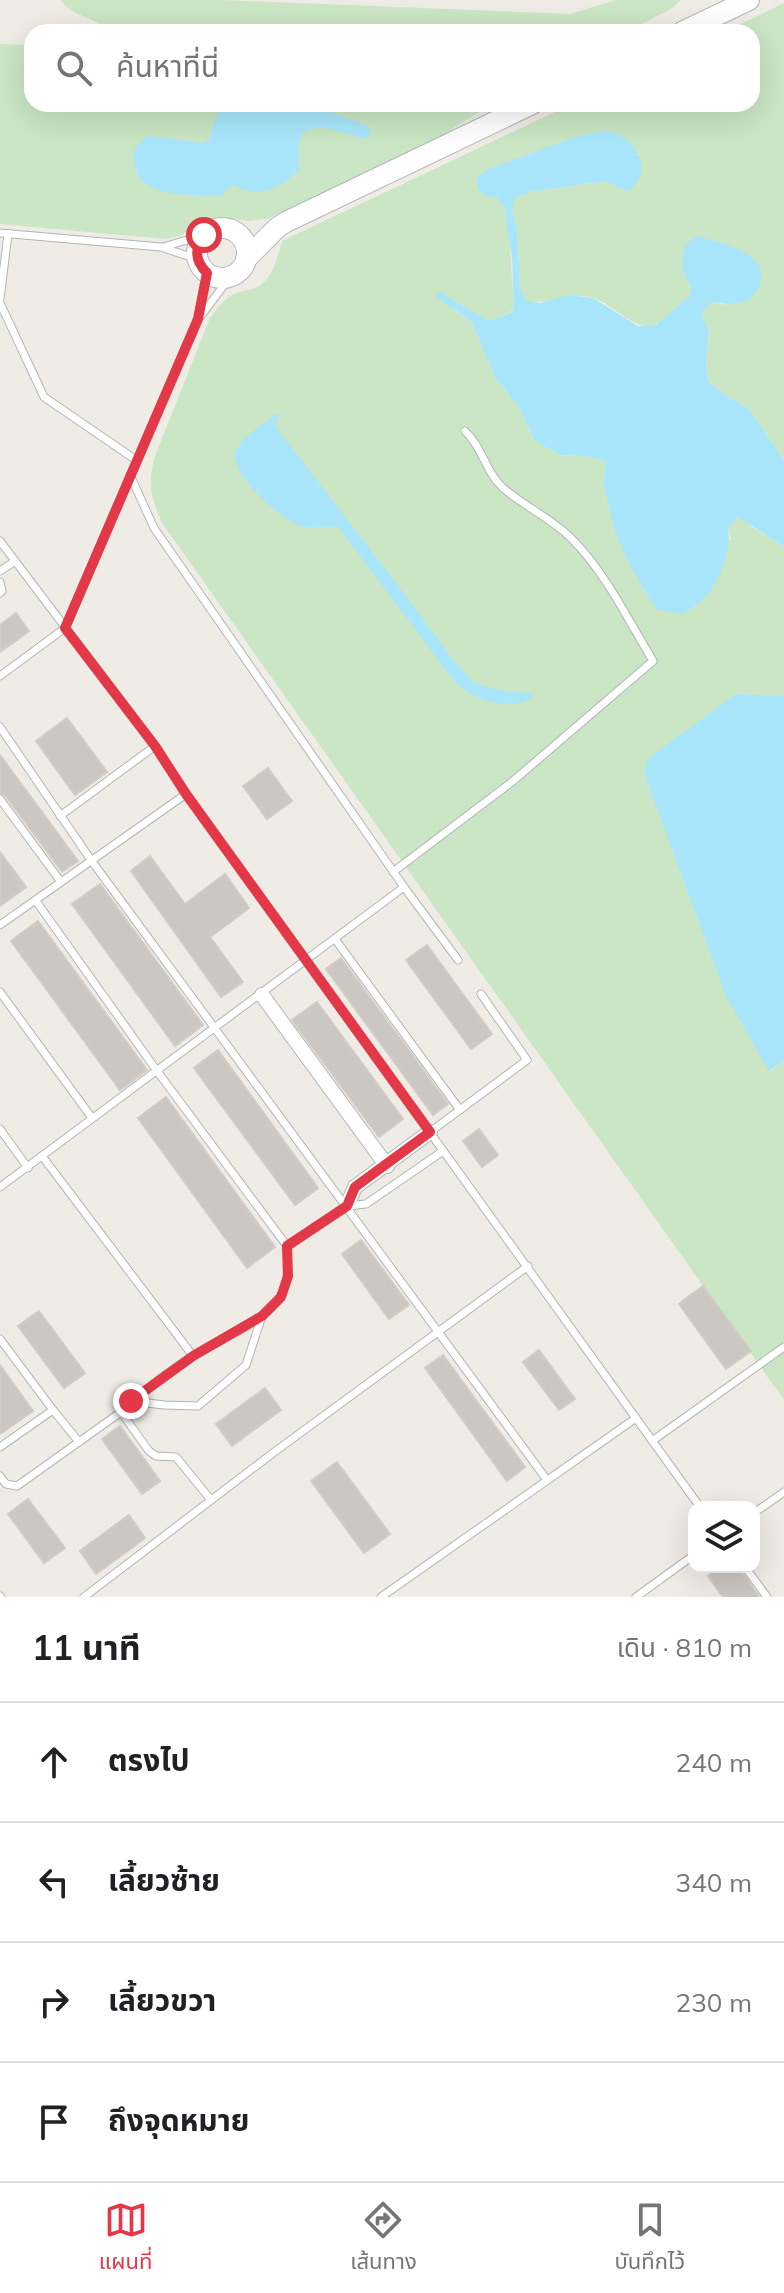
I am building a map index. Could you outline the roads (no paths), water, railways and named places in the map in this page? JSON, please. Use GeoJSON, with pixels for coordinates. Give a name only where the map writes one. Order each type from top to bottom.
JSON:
{"type":"FeatureCollection","features":[{"type":"Feature","properties":{"kind":"street"},"geometry":{"type":"LineString","coordinates":[[699,24],[749,0]]}},
{"type":"Feature","properties":{"kind":"street"},"geometry":{"type":"LineString","coordinates":[[236,232],[245,244],[243,267],[231,276],[215,277],[202,266],[197,250],[204,235],[220,227],[236,232],[278,227],[515,112]]}},
{"type":"Feature","properties":{"kind":"street"},"geometry":{"type":"LineString","coordinates":[[246,259],[278,227]]}},
{"type":"Feature","properties":{"kind":"street"},"geometry":{"type":"LineString","coordinates":[[262,995],[387,1166]]}},
{"type":"Feature","properties":{"kind":"street"},"geometry":{"type":"LineString","coordinates":[[347,1206],[355,1187],[430,1132]]}},
{"type":"Feature","properties":{"kind":"lane"},"geometry":{"type":"LineString","coordinates":[[136,460],[44,397],[0,301],[4,234],[161,247],[202,266],[198,319]]}},
{"type":"Feature","properties":{"kind":"lane"},"geometry":{"type":"LineString","coordinates":[[161,247],[204,235]]}},
{"type":"Feature","properties":{"kind":"lane"},"geometry":{"type":"LineString","coordinates":[[0,676],[65,628],[198,319],[231,276]]}},
{"type":"Feature","properties":{"kind":"lane"},"geometry":{"type":"LineString","coordinates":[[393,872],[513,781],[653,661],[596,566],[571,537],[503,488],[491,474],[475,441],[465,431]]}},
{"type":"Feature","properties":{"kind":"lane"},"geometry":{"type":"LineString","coordinates":[[130,475],[154,528],[393,872],[458,960]]}},
{"type":"Feature","properties":{"kind":"lane"},"geometry":{"type":"LineString","coordinates":[[0,541],[155,746],[186,794],[696,1501]]}},
{"type":"Feature","properties":{"kind":"lane"},"geometry":{"type":"LineString","coordinates":[[0,571],[15,561]]}},
{"type":"Feature","properties":{"kind":"lane"},"geometry":{"type":"LineString","coordinates":[[0,582],[0,593]]}},
{"type":"Feature","properties":{"kind":"lane"},"geometry":{"type":"LineString","coordinates":[[0,727],[91,860],[547,1480]]}},
{"type":"Feature","properties":{"kind":"lane"},"geometry":{"type":"LineString","coordinates":[[60,816],[155,746]]}},
{"type":"Feature","properties":{"kind":"lane"},"geometry":{"type":"LineString","coordinates":[[0,925],[186,794]]}},
{"type":"Feature","properties":{"kind":"lane"},"geometry":{"type":"LineString","coordinates":[[0,799],[61,882]]}},
{"type":"Feature","properties":{"kind":"lane"},"geometry":{"type":"LineString","coordinates":[[0,1187],[404,887]]}},
{"type":"Feature","properties":{"kind":"lane"},"geometry":{"type":"LineString","coordinates":[[0,1476],[6,1484],[17,1486],[193,1356],[262,1316],[281,1297],[288,1276],[287,1246],[36,901]]}},
{"type":"Feature","properties":{"kind":"lane"},"geometry":{"type":"LineString","coordinates":[[335,939],[460,1110]]}},
{"type":"Feature","properties":{"kind":"lane"},"geometry":{"type":"LineString","coordinates":[[0,992],[92,1118]]}},
{"type":"Feature","properties":{"kind":"lane"},"geometry":{"type":"LineString","coordinates":[[430,1132],[527,1060],[481,994]]}},
{"type":"Feature","properties":{"kind":"lane"},"geometry":{"type":"LineString","coordinates":[[0,1129],[28,1168]]}},
{"type":"Feature","properties":{"kind":"lane"},"geometry":{"type":"LineString","coordinates":[[287,1246],[347,1206],[366,1204],[443,1151]]}},
{"type":"Feature","properties":{"kind":"lane"},"geometry":{"type":"LineString","coordinates":[[42,1156],[193,1356]]}},
{"type":"Feature","properties":{"kind":"lane"},"geometry":{"type":"LineString","coordinates":[[84,1597],[528,1266]]}},
{"type":"Feature","properties":{"kind":"lane"},"geometry":{"type":"LineString","coordinates":[[131,1401],[198,1406],[246,1365],[262,1316]]}},
{"type":"Feature","properties":{"kind":"lane"},"geometry":{"type":"LineString","coordinates":[[0,1339],[79,1442]]}},
{"type":"Feature","properties":{"kind":"lane"},"geometry":{"type":"LineString","coordinates":[[652,1441],[784,1347]]}},
{"type":"Feature","properties":{"kind":"lane"},"geometry":{"type":"LineString","coordinates":[[0,1447],[53,1410]]}},
{"type":"Feature","properties":{"kind":"lane"},"geometry":{"type":"LineString","coordinates":[[121,1412],[149,1451],[156,1456],[176,1457],[211,1500]]}},
{"type":"Feature","properties":{"kind":"lane"},"geometry":{"type":"LineString","coordinates":[[381,1597],[636,1418]]}},
{"type":"Feature","properties":{"kind":"lane"},"geometry":{"type":"LineString","coordinates":[[760,1509],[784,1492]]}},
{"type":"Feature","properties":{"kind":"lane"},"geometry":{"type":"LineString","coordinates":[[636,1597],[688,1559]]}},
{"type":"Feature","properties":{"kind":"lane"},"geometry":{"type":"LineString","coordinates":[[749,1573],[767,1597]]}},
{"type":"Feature","properties":{"kind":"water"},"geometry":{"type":"Polygon","coordinates":[[[331,112],[368,126],[371,134],[364,139],[326,128],[308,130],[299,145],[299,170],[277,187],[261,192],[234,185],[227,188],[223,195],[217,196],[180,194],[156,189],[138,175],[134,163],[135,150],[148,136],[203,143],[210,139],[217,114],[331,112]]]}},
{"type":"Feature","properties":{"kind":"water"},"geometry":{"type":"Polygon","coordinates":[[[602,131],[624,137],[631,144],[640,160],[640,177],[627,191],[605,181],[530,192],[515,198],[512,209],[517,229],[520,287],[526,301],[540,303],[568,295],[593,298],[638,326],[656,325],[690,296],[691,286],[682,267],[683,257],[685,245],[697,236],[740,250],[754,260],[761,270],[760,284],[752,297],[733,303],[712,302],[701,313],[709,331],[706,359],[708,381],[749,409],[784,460],[784,547],[738,517],[728,528],[727,553],[713,587],[703,600],[683,614],[656,609],[630,566],[616,534],[603,483],[606,462],[592,457],[560,455],[534,440],[519,407],[495,377],[471,321],[435,296],[439,291],[487,320],[514,311],[512,258],[504,206],[496,197],[483,195],[477,185],[478,176],[486,170],[575,137],[602,131]]]}},
{"type":"Feature","properties":{"kind":"water"},"geometry":{"type":"Polygon","coordinates":[[[281,413],[275,426],[457,665],[474,682],[489,688],[534,696],[522,702],[498,703],[474,696],[455,682],[339,528],[307,527],[293,522],[271,507],[250,486],[236,464],[237,449],[252,432],[281,413]]]}},
{"type":"Feature","properties":{"kind":"water"},"geometry":{"type":"Polygon","coordinates":[[[736,694],[784,696],[784,1061],[769,1071],[726,996],[644,769],[650,757],[736,694]]]}}]}
